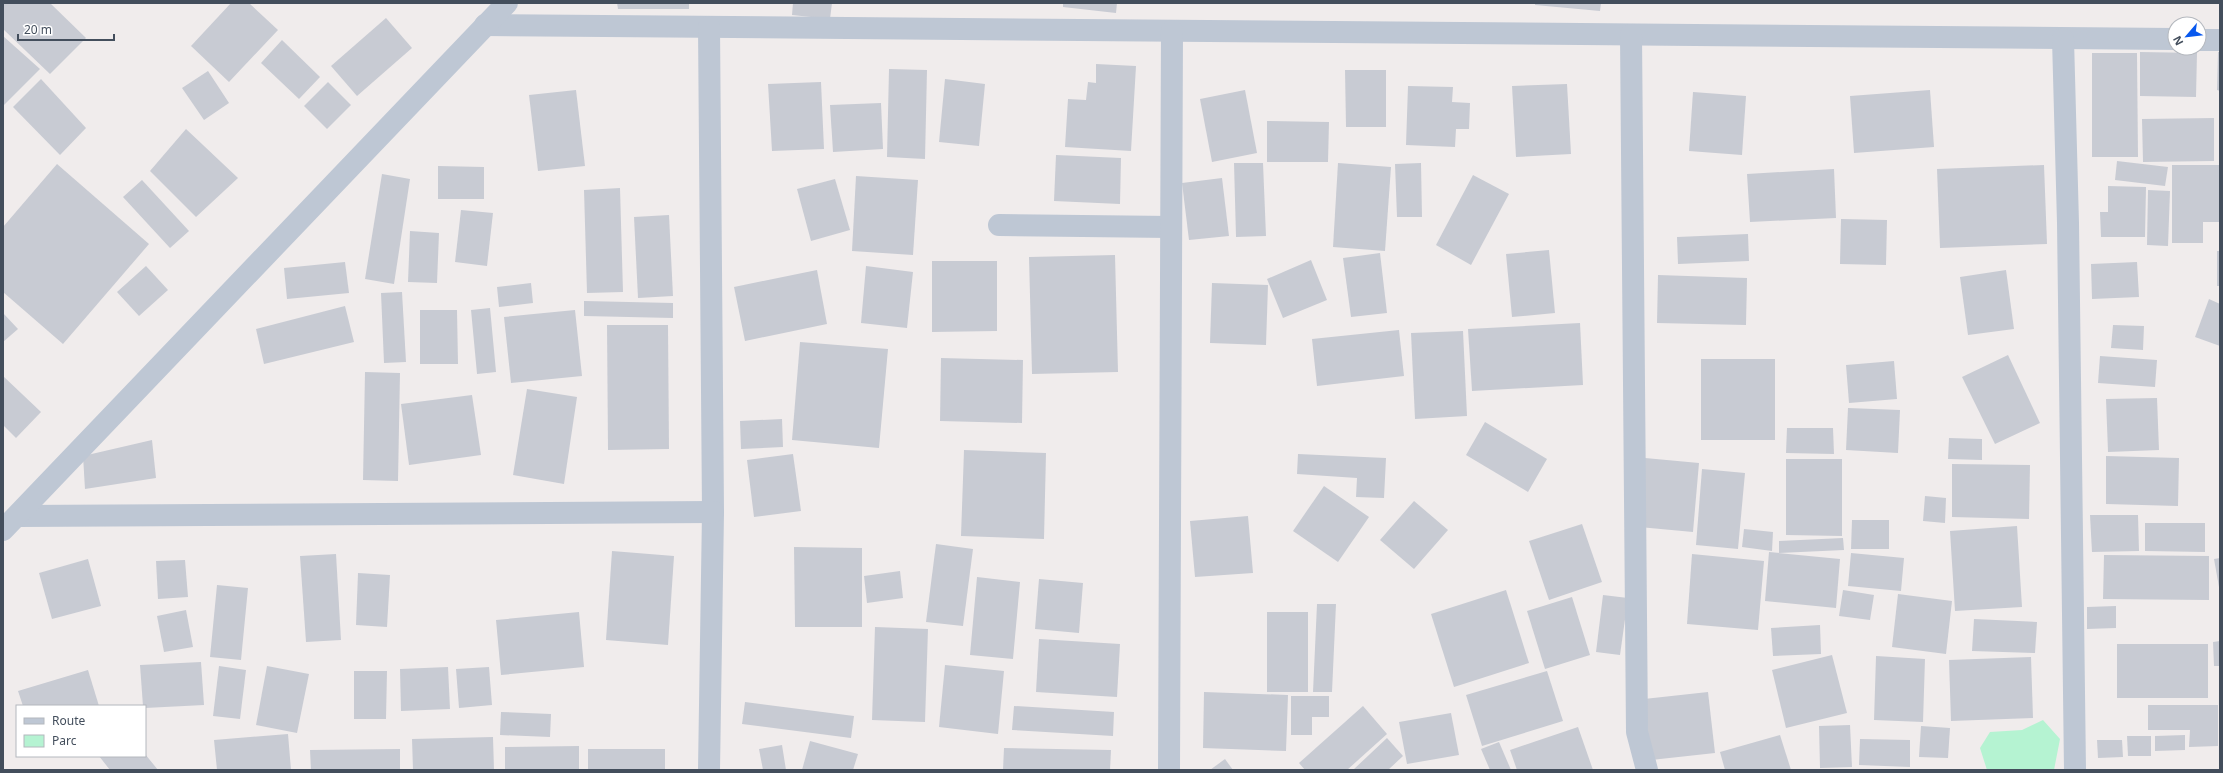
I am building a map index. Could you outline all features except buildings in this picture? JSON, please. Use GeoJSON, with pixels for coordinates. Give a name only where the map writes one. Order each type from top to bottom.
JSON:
{"type":"FeatureCollection","features":[{"type":"Feature","properties":{"kind":"street"},"geometry":{"type":"LineString","coordinates":[[10,523],[507,3]]}},
{"type":"Feature","properties":{"kind":"street"},"geometry":{"type":"LineString","coordinates":[[486,25],[2167,40]]}},
{"type":"Feature","properties":{"kind":"street"},"geometry":{"type":"LineString","coordinates":[[709,27],[713,512],[709,770]]}},
{"type":"Feature","properties":{"kind":"street"},"geometry":{"type":"LineString","coordinates":[[1169,770],[1172,31]]}},
{"type":"Feature","properties":{"kind":"street"},"geometry":{"type":"LineString","coordinates":[[1631,35],[1637,732],[1647,770]]}},
{"type":"Feature","properties":{"kind":"street"},"geometry":{"type":"LineString","coordinates":[[2063,38],[2068,223],[2075,770]]}},
{"type":"Feature","properties":{"kind":"street"},"geometry":{"type":"LineString","coordinates":[[2207,40],[2220,40]]}},
{"type":"Feature","properties":{"kind":"street"},"geometry":{"type":"LineString","coordinates":[[999,224],[1171,226]]}},
{"type":"Feature","properties":{"kind":"street"},"geometry":{"type":"LineString","coordinates":[[10,523],[713,512]]}},
{"type":"Feature","properties":{"kind":"green space"},"geometry":{"type":"Polygon","coordinates":[[[2043,720],[2060,739],[2054,770],[1987,770],[1980,748],[1990,732],[2022,730],[2043,720]]]}}]}
